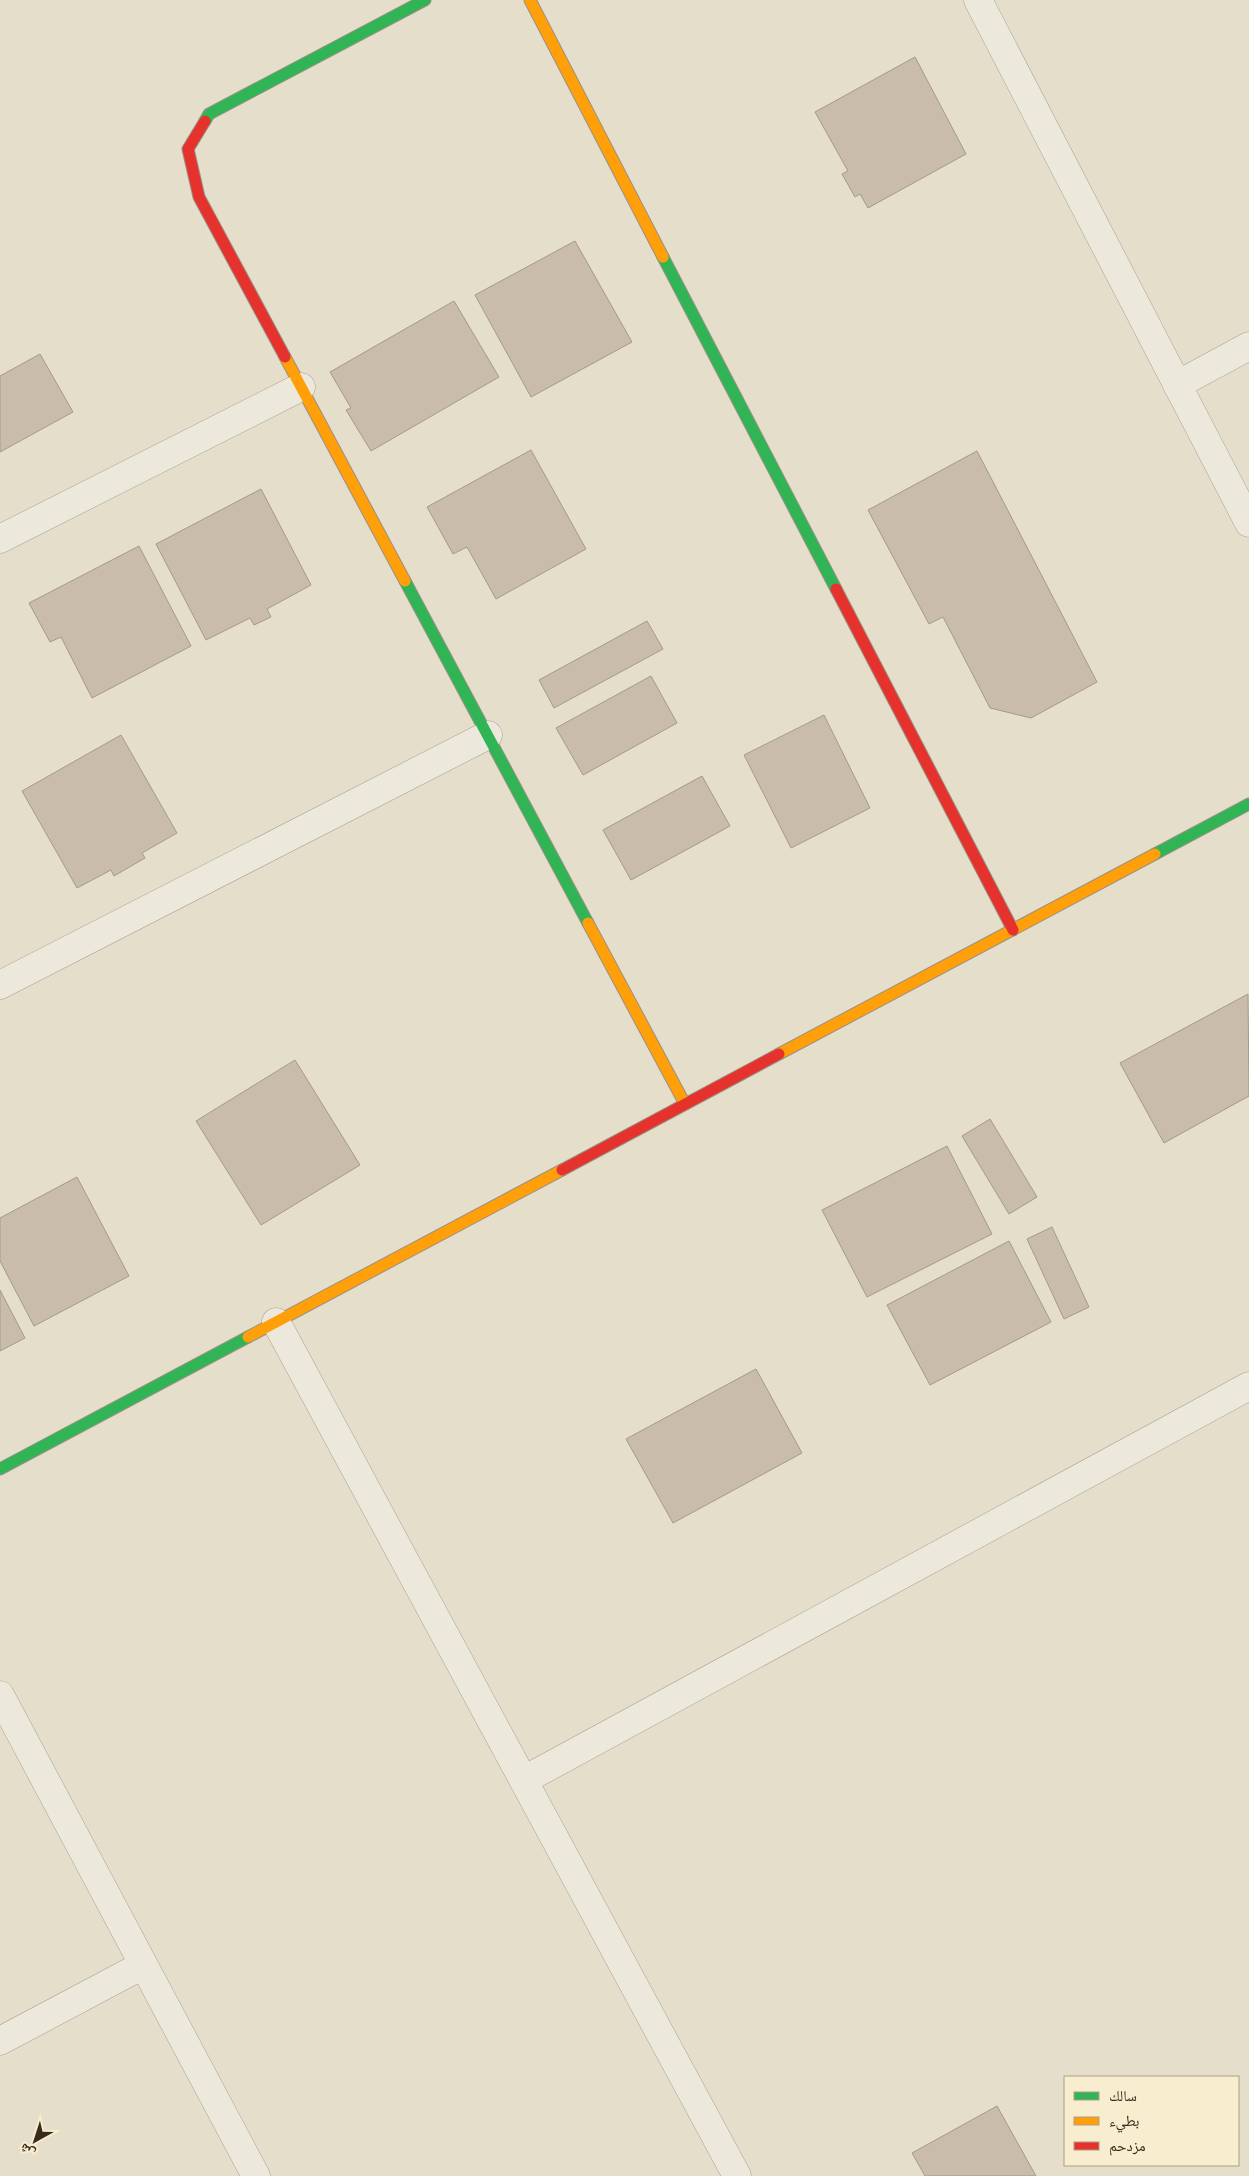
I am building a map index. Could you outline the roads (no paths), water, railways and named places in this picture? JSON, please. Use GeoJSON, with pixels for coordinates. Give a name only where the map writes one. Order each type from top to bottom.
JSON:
{"type":"FeatureCollection","features":[{"type":"Feature","properties":{"kind":"street"},"geometry":{"type":"LineString","coordinates":[[425,0],[209,114],[188,149],[199,197],[685,1104]]}},
{"type":"Feature","properties":{"kind":"street"},"geometry":{"type":"LineString","coordinates":[[530,0],[1013,930]]}},
{"type":"Feature","properties":{"kind":"street"},"geometry":{"type":"LineString","coordinates":[[978,0],[1249,523]]}},
{"type":"Feature","properties":{"kind":"street"},"geometry":{"type":"LineString","coordinates":[[1177,385],[1249,346]]}},
{"type":"Feature","properties":{"kind":"street"},"geometry":{"type":"LineString","coordinates":[[0,539],[301,387]]}},
{"type":"Feature","properties":{"kind":"street"},"geometry":{"type":"LineString","coordinates":[[0,985],[488,736]]}},
{"type":"Feature","properties":{"kind":"street"},"geometry":{"type":"LineString","coordinates":[[0,1469],[1249,804]]}},
{"type":"Feature","properties":{"kind":"street"},"geometry":{"type":"LineString","coordinates":[[276,1322],[737,2176]]}},
{"type":"Feature","properties":{"kind":"street"},"geometry":{"type":"LineString","coordinates":[[524,1780],[1249,1386]]}},
{"type":"Feature","properties":{"kind":"street"},"geometry":{"type":"LineString","coordinates":[[0,1695],[256,2176]]}},
{"type":"Feature","properties":{"kind":"street"},"geometry":{"type":"LineString","coordinates":[[0,2041],[143,1965]]}}]}
